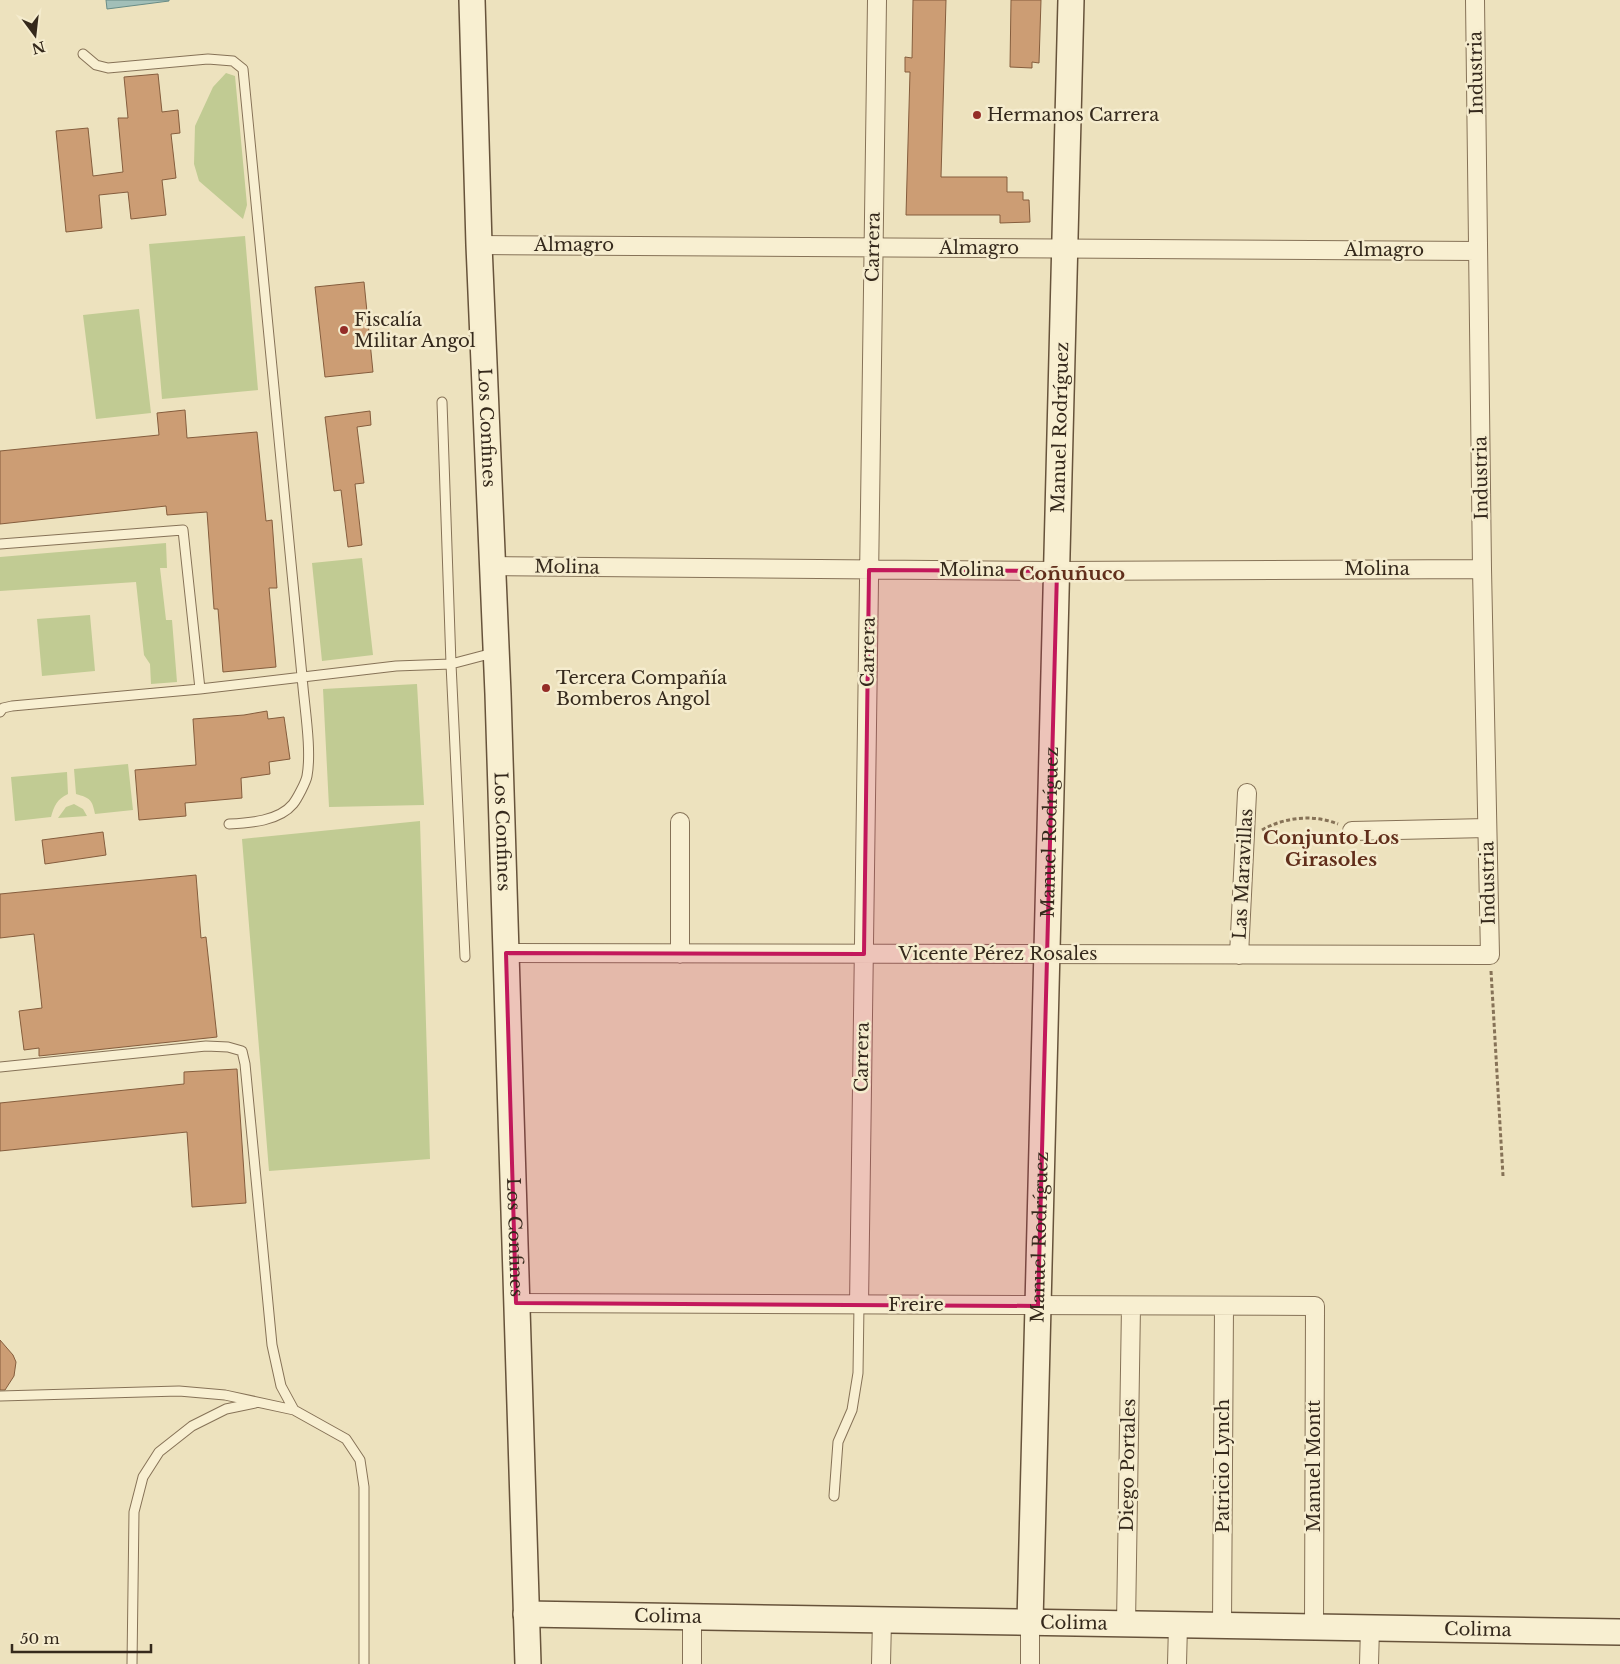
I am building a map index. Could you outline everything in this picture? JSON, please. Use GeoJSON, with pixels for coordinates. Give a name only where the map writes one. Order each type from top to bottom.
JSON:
{"type":"FeatureCollection","features":[{"type":"Feature","properties":{"kind":"main road","name":"Los Confines"},"geometry":{"type":"LineString","coordinates":[[472,0],[479,245],[496,652],[528,1664]]}},
{"type":"Feature","properties":{"kind":"main road","name":"Manuel Rodríguez"},"geometry":{"type":"LineString","coordinates":[[1030,1622],[1071,0]]}},
{"type":"Feature","properties":{"kind":"main road","name":"Colima"},"geometry":{"type":"LineString","coordinates":[[526,1614],[1620,1632]]}},
{"type":"Feature","properties":{"kind":"street","name":"Carrera"},"geometry":{"type":"LineString","coordinates":[[859,1305],[877,0]]}},
{"type":"Feature","properties":{"kind":"street","name":"Industria"},"geometry":{"type":"LineString","coordinates":[[1475,0],[1482,569],[1490,955]]}},
{"type":"Feature","properties":{"kind":"street","name":"Almagro"},"geometry":{"type":"LineString","coordinates":[[479,245],[1478,251]]}},
{"type":"Feature","properties":{"kind":"street","name":"Molina"},"geometry":{"type":"LineString","coordinates":[[492,566],[1057,571],[1482,569]]}},
{"type":"Feature","properties":{"kind":"street","name":"Las Maravillas"},"geometry":{"type":"LineString","coordinates":[[1239,955],[1247,793]]}},
{"type":"Feature","properties":{"kind":"street"},"geometry":{"type":"LineString","coordinates":[[680,822],[680,954]]}},
{"type":"Feature","properties":{"kind":"street"},"geometry":{"type":"LineString","coordinates":[[1352,831],[1487,828]]}},
{"type":"Feature","properties":{"kind":"street","name":"Vicente Pérez Rosales"},"geometry":{"type":"LineString","coordinates":[[506,953],[1490,955]]}},
{"type":"Feature","properties":{"kind":"street","name":"Freire"},"geometry":{"type":"LineString","coordinates":[[516,1303],[1315,1306]]}},
{"type":"Feature","properties":{"kind":"street","name":"Diego Portales"},"geometry":{"type":"LineString","coordinates":[[1126,1624],[1131,1306]]}},
{"type":"Feature","properties":{"kind":"street","name":"Patricio Lynch"},"geometry":{"type":"LineString","coordinates":[[1222,1625],[1224,1306]]}},
{"type":"Feature","properties":{"kind":"street","name":"Manuel Montt"},"geometry":{"type":"LineString","coordinates":[[1314,1626],[1315,1306]]}},
{"type":"Feature","properties":{"kind":"street"},"geometry":{"type":"LineString","coordinates":[[692,1616],[692,1664]]}},
{"type":"Feature","properties":{"kind":"street"},"geometry":{"type":"LineString","coordinates":[[882,1620],[882,1664]]}},
{"type":"Feature","properties":{"kind":"street","name":"Manuel Rodríguez"},"geometry":{"type":"LineString","coordinates":[[1030,1622],[1030,1664]]}},
{"type":"Feature","properties":{"kind":"street"},"geometry":{"type":"LineString","coordinates":[[1177,1664],[1178,1624]]}},
{"type":"Feature","properties":{"kind":"street"},"geometry":{"type":"LineString","coordinates":[[1369,1664],[1370,1628]]}},
{"type":"Feature","properties":{"kind":"lane"},"geometry":{"type":"LineString","coordinates":[[83,54],[96,65],[108,68],[208,59],[233,61],[243,69],[308,752],[307,777],[293,804],[280,814],[247,824],[229,824]]}},
{"type":"Feature","properties":{"kind":"lane"},"geometry":{"type":"LineString","coordinates":[[442,402],[451,664],[465,957]]}},
{"type":"Feature","properties":{"kind":"lane"},"geometry":{"type":"LineString","coordinates":[[0,544],[182,530],[200,689]]}},
{"type":"Feature","properties":{"kind":"lane"},"geometry":{"type":"LineString","coordinates":[[0,712],[3,708],[12,706],[200,689],[396,666],[451,664],[496,652]]}},
{"type":"Feature","properties":{"kind":"lane"},"geometry":{"type":"LineString","coordinates":[[0,1067],[206,1046],[228,1047],[242,1051],[245,1064],[272,1345],[281,1386],[294,1410]]}},
{"type":"Feature","properties":{"kind":"lane"},"geometry":{"type":"LineString","coordinates":[[834,1496],[838,1442],[852,1410],[856,1392],[859,1305]]}},
{"type":"Feature","properties":{"kind":"lane"},"geometry":{"type":"LineString","coordinates":[[0,1396],[179,1391],[225,1395],[294,1410],[346,1439],[360,1460],[364,1487],[364,1664]]}},
{"type":"Feature","properties":{"kind":"lane"},"geometry":{"type":"LineString","coordinates":[[132,1664],[134,1512],[144,1478],[159,1452],[192,1426],[226,1409],[258,1402]]}},
{"type":"Feature","properties":{"kind":"path"},"geometry":{"type":"LineString","coordinates":[[1244,841],[1269,826],[1294,819],[1308,818],[1321,820],[1352,831]]}},
{"type":"Feature","properties":{"kind":"path"},"geometry":{"type":"LineString","coordinates":[[1490,955],[1502,1176]]}},
{"type":"Feature","properties":{"kind":"highlighted area"},"geometry":{"type":"Polygon","coordinates":[[[869,570],[1057,571],[1038,1306],[516,1303],[506,953],[864,954],[869,570]]]}},
{"type":"Feature","properties":{"kind":"green space"},"geometry":{"type":"Polygon","coordinates":[[[226,73],[235,76],[247,205],[243,219],[199,181],[194,164],[195,126],[213,87],[226,73]]]}},
{"type":"Feature","properties":{"kind":"green space"},"geometry":{"type":"Polygon","coordinates":[[[245,236],[258,390],[162,399],[149,244],[245,236]]]}},
{"type":"Feature","properties":{"kind":"green space"},"geometry":{"type":"Polygon","coordinates":[[[139,309],[151,413],[96,419],[83,315],[139,309]]]}},
{"type":"Feature","properties":{"kind":"green space"},"geometry":{"type":"Polygon","coordinates":[[[166,543],[167,568],[160,568],[166,620],[172,620],[177,682],[151,684],[150,664],[144,655],[136,582],[0,591],[0,557],[166,543]]]}},
{"type":"Feature","properties":{"kind":"green space"},"geometry":{"type":"Polygon","coordinates":[[[362,558],[373,655],[322,661],[312,563],[362,558]]]}},
{"type":"Feature","properties":{"kind":"green space"},"geometry":{"type":"Polygon","coordinates":[[[90,615],[95,671],[42,676],[37,619],[90,615]]]}},
{"type":"Feature","properties":{"kind":"green space"},"geometry":{"type":"Polygon","coordinates":[[[417,684],[424,805],[329,807],[323,689],[417,684]]]}},
{"type":"Feature","properties":{"kind":"green space"},"geometry":{"type":"Polygon","coordinates":[[[128,764],[133,810],[95,814],[90,800],[76,794],[74,769],[128,764]]]}},
{"type":"Feature","properties":{"kind":"green space"},"geometry":{"type":"Polygon","coordinates":[[[67,772],[68,794],[57,803],[51,817],[15,821],[11,777],[67,772]]]}},
{"type":"Feature","properties":{"kind":"green space"},"geometry":{"type":"Polygon","coordinates":[[[74,804],[83,809],[87,816],[58,818],[66,807],[74,804]]]}},
{"type":"Feature","properties":{"kind":"green space"},"geometry":{"type":"Polygon","coordinates":[[[420,821],[430,1159],[269,1171],[242,839],[420,821]]]}},
{"type":"Feature","properties":{"kind":"water"},"geometry":{"type":"Polygon","coordinates":[[[106,0],[169,0],[169,1],[107,9],[106,0]]]}},
{"type":"Feature","properties":{"kind":"building"},"geometry":{"type":"Polygon","coordinates":[[[913,0],[946,0],[941,177],[1007,177],[1007,192],[1023,192],[1023,200],[1029,200],[1030,222],[1000,223],[1000,215],[906,215],[910,72],[905,72],[905,57],[912,58],[913,0]]]}},
{"type":"Feature","properties":{"kind":"building"},"geometry":{"type":"Polygon","coordinates":[[[1011,0],[1041,0],[1039,63],[1032,62],[1032,68],[1010,67],[1011,0]]]}},
{"type":"Feature","properties":{"kind":"building"},"geometry":{"type":"Polygon","coordinates":[[[158,74],[162,112],[178,110],[180,133],[171,134],[176,178],[162,180],[166,215],[131,219],[128,192],[99,195],[102,228],[66,232],[56,131],[88,128],[93,176],[123,172],[118,118],[128,118],[124,77],[158,74]]]}},
{"type":"Feature","properties":{"kind":"building","name":"Fiscalía Militar Angol"},"geometry":{"type":"Polygon","coordinates":[[[364,282],[373,372],[325,377],[315,287],[364,282]]]}},
{"type":"Feature","properties":{"kind":"building"},"geometry":{"type":"Polygon","coordinates":[[[185,410],[187,438],[257,432],[266,521],[272,520],[277,588],[269,588],[276,667],[223,672],[218,609],[214,609],[207,512],[167,515],[166,506],[0,524],[0,451],[159,435],[157,413],[185,410]]]}},
{"type":"Feature","properties":{"kind":"building"},"geometry":{"type":"Polygon","coordinates":[[[370,411],[371,425],[357,427],[364,483],[355,484],[362,545],[348,547],[341,490],[334,491],[325,417],[370,411]]]}},
{"type":"Feature","properties":{"kind":"building"},"geometry":{"type":"Polygon","coordinates":[[[267,711],[268,719],[284,717],[290,759],[269,762],[270,774],[241,778],[242,798],[185,803],[186,816],[139,820],[135,770],[196,765],[193,719],[244,715],[267,711]]]}},
{"type":"Feature","properties":{"kind":"building"},"geometry":{"type":"Polygon","coordinates":[[[103,832],[106,855],[45,864],[42,840],[103,832]]]}},
{"type":"Feature","properties":{"kind":"building"},"geometry":{"type":"Polygon","coordinates":[[[196,875],[201,938],[206,937],[217,1037],[39,1056],[39,1048],[24,1050],[19,1011],[42,1008],[34,934],[0,938],[0,894],[196,875]]]}},
{"type":"Feature","properties":{"kind":"building"},"geometry":{"type":"Polygon","coordinates":[[[237,1069],[246,1203],[192,1207],[187,1132],[0,1151],[0,1103],[184,1084],[184,1072],[237,1069]]]}},
{"type":"Feature","properties":{"kind":"building"},"geometry":{"type":"Polygon","coordinates":[[[0,1340],[13,1355],[16,1362],[14,1376],[5,1390],[0,1390],[0,1340]]]}},
{"type":"Feature","properties":{"kind":"place","name":"Hermanos Carrera"},"geometry":{"type":"Point","coordinates":[977,115]}},
{"type":"Feature","properties":{"kind":"place","name":"Fiscalía Militar Angol"},"geometry":{"type":"Point","coordinates":[344,330]}},
{"type":"Feature","properties":{"kind":"place","name":"Tercera Compañía Bomberos Angol"},"geometry":{"type":"Point","coordinates":[546,688]}},
{"type":"Feature","properties":{"kind":"district","name":"Coñuñuco"},"geometry":{"type":"Point","coordinates":[1072,573]}},
{"type":"Feature","properties":{"kind":"district","name":"Conjunto Los Girasoles"},"geometry":{"type":"Point","coordinates":[1331,848]}}]}
